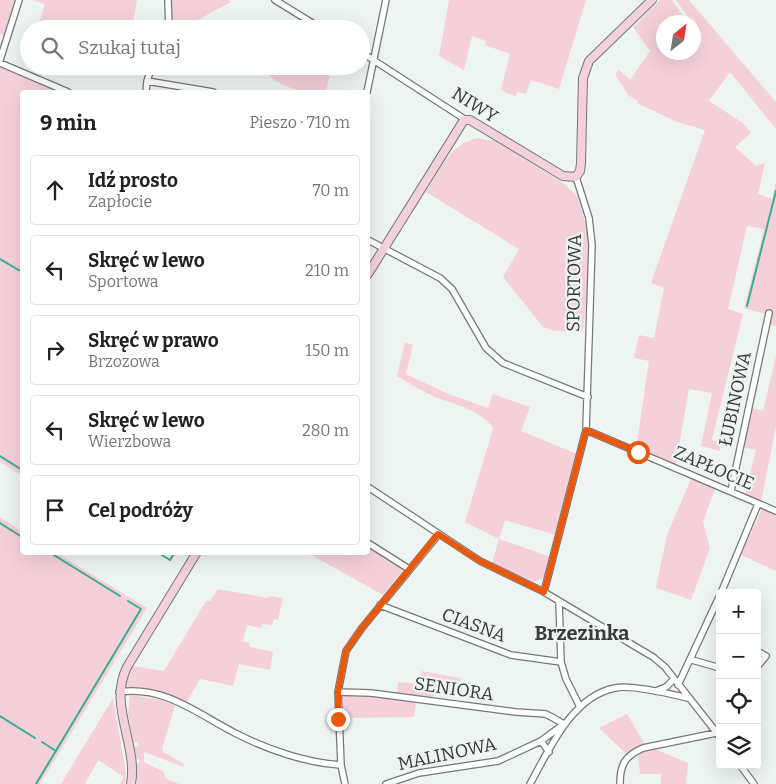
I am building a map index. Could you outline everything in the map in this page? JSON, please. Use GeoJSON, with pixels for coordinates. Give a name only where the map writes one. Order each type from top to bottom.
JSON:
{"type":"FeatureCollection","features":[{"type":"Feature","properties":{"kind":"street"},"geometry":{"type":"LineString","coordinates":[[19,0],[0,61],[20,70]]}},
{"type":"Feature","properties":{"kind":"street"},"geometry":{"type":"LineString","coordinates":[[168,0],[169,20]]}},
{"type":"Feature","properties":{"kind":"street"},"geometry":{"type":"LineString","coordinates":[[275,0],[307,20]]}},
{"type":"Feature","properties":{"kind":"street"},"geometry":{"type":"LineString","coordinates":[[367,90],[386,0]]}},
{"type":"Feature","properties":{"kind":"street"},"geometry":{"type":"LineString","coordinates":[[576,177],[581,163],[583,78],[589,61],[652,0]]}},
{"type":"Feature","properties":{"kind":"street","name":"NIWY"},"geometry":{"type":"LineString","coordinates":[[370,58],[466,120],[563,176],[576,177]]}},
{"type":"Feature","properties":{"kind":"street"},"geometry":{"type":"LineString","coordinates":[[31,75],[64,90]]}},
{"type":"Feature","properties":{"kind":"street"},"geometry":{"type":"LineString","coordinates":[[146,90],[149,75]]}},
{"type":"Feature","properties":{"kind":"street"},"geometry":{"type":"LineString","coordinates":[[147,81],[201,90]]}},
{"type":"Feature","properties":{"kind":"street"},"geometry":{"type":"LineString","coordinates":[[370,271],[458,126],[466,120]]}},
{"type":"Feature","properties":{"kind":"street","name":"SPORTOWA"},"geometry":{"type":"LineString","coordinates":[[544,592],[586,430],[592,245],[590,218],[576,177]]}},
{"type":"Feature","properties":{"kind":"street"},"geometry":{"type":"LineString","coordinates":[[370,241],[440,278],[452,289],[486,348],[503,364],[588,397]]}},
{"type":"Feature","properties":{"kind":"street","name":"ŁUBINOWA"},"geometry":{"type":"LineString","coordinates":[[731,490],[769,313]]}},
{"type":"Feature","properties":{"kind":"street","name":"ZAPŁOCIE"},"geometry":{"type":"LineString","coordinates":[[586,430],[731,490],[776,511]]}},
{"type":"Feature","properties":{"kind":"street"},"geometry":{"type":"LineString","coordinates":[[370,488],[480,561],[544,592],[653,657],[676,682],[716,733]]}},
{"type":"Feature","properties":{"kind":"street"},"geometry":{"type":"LineString","coordinates":[[722,589],[758,504]]}},
{"type":"Feature","properties":{"kind":"street"},"geometry":{"type":"LineString","coordinates":[[345,784],[341,765],[338,692],[346,651],[380,605],[438,534]]}},
{"type":"Feature","properties":{"kind":"street"},"geometry":{"type":"LineString","coordinates":[[370,544],[409,569]]}},
{"type":"Feature","properties":{"kind":"street"},"geometry":{"type":"LineString","coordinates":[[131,784],[132,770],[122,718],[120,692],[127,667],[195,555]]}},
{"type":"Feature","properties":{"kind":"street"},"geometry":{"type":"LineString","coordinates":[[559,601],[561,662],[566,679],[580,706]]}},
{"type":"Feature","properties":{"kind":"street"},"geometry":{"type":"LineString","coordinates":[[656,691],[676,682],[692,660],[716,603]]}},
{"type":"Feature","properties":{"kind":"street","name":"CIASNA"},"geometry":{"type":"LineString","coordinates":[[380,605],[511,655],[561,662]]}},
{"type":"Feature","properties":{"kind":"street"},"geometry":{"type":"LineString","coordinates":[[761,653],[766,656],[761,662]]}},
{"type":"Feature","properties":{"kind":"street"},"geometry":{"type":"LineString","coordinates":[[692,660],[716,667]]}},
{"type":"Feature","properties":{"kind":"street"},"geometry":{"type":"LineString","coordinates":[[530,784],[564,724],[580,706],[615,687],[656,691],[688,698]]}},
{"type":"Feature","properties":{"kind":"street"},"geometry":{"type":"LineString","coordinates":[[120,692],[132,691],[172,698],[225,728],[262,745],[284,753],[341,765]]}},
{"type":"Feature","properties":{"kind":"street","name":"SENIORA"},"geometry":{"type":"LineString","coordinates":[[338,692],[371,693],[516,712],[546,714],[564,724]]}},
{"type":"Feature","properties":{"kind":"street"},"geometry":{"type":"LineString","coordinates":[[701,736],[708,723]]}},
{"type":"Feature","properties":{"kind":"street","name":"MALINOWA"},"geometry":{"type":"LineString","coordinates":[[386,784],[419,773],[498,761],[541,740],[564,724]]}},
{"type":"Feature","properties":{"kind":"street"},"geometry":{"type":"LineString","coordinates":[[620,784],[620,770],[623,762],[633,753],[643,748],[701,736],[716,735]]}},
{"type":"Feature","properties":{"kind":"street"},"geometry":{"type":"LineString","coordinates":[[541,740],[548,752]]}},
{"type":"Feature","properties":{"kind":"street"},"geometry":{"type":"LineString","coordinates":[[743,769],[754,784]]}},
{"type":"Feature","properties":{"kind":"shaded area"},"geometry":{"type":"Polygon","coordinates":[[[0,0],[16,0],[5,36],[0,34],[0,0]]]}},
{"type":"Feature","properties":{"kind":"shaded area"},"geometry":{"type":"Polygon","coordinates":[[[33,0],[137,0],[134,20],[40,20],[45,4],[33,0]]]}},
{"type":"Feature","properties":{"kind":"shaded area"},"geometry":{"type":"Polygon","coordinates":[[[171,0],[228,0],[231,2],[198,20],[172,20],[171,0]]]}},
{"type":"Feature","properties":{"kind":"shaded area"},"geometry":{"type":"Polygon","coordinates":[[[449,0],[586,0],[559,89],[531,80],[526,94],[517,92],[516,97],[501,90],[510,54],[485,45],[486,41],[472,36],[464,70],[439,56],[449,0]]]}},
{"type":"Feature","properties":{"kind":"shaded area"},"geometry":{"type":"Polygon","coordinates":[[[660,0],[672,0],[682,15],[656,15],[656,60],[701,60],[701,15],[687,15],[676,0],[689,0],[776,102],[776,129],[730,72],[709,101],[743,123],[751,133],[735,147],[756,166],[765,163],[758,194],[772,199],[776,181],[776,326],[770,325],[772,316],[770,307],[766,314],[744,308],[764,229],[747,226],[728,309],[743,314],[712,440],[722,443],[720,451],[701,446],[712,393],[689,389],[676,464],[636,449],[649,361],[634,358],[639,335],[654,338],[664,288],[651,283],[705,130],[677,122],[637,103],[638,101],[628,95],[615,74],[619,70],[630,80],[650,51],[633,27],[660,0]]]}},
{"type":"Feature","properties":{"kind":"shaded area"},"geometry":{"type":"Polygon","coordinates":[[[0,66],[54,90],[20,90],[20,475],[0,462],[0,66]]]}},
{"type":"Feature","properties":{"kind":"shaded area"},"geometry":{"type":"Polygon","coordinates":[[[269,75],[330,75],[326,90],[297,90],[269,75]]]}},
{"type":"Feature","properties":{"kind":"shaded area"},"geometry":{"type":"Polygon","coordinates":[[[477,138],[495,141],[562,182],[577,196],[589,233],[590,271],[583,331],[555,331],[543,327],[503,277],[519,249],[426,192],[441,167],[453,152],[468,141],[477,138]]]}},
{"type":"Feature","properties":{"kind":"shaded area"},"geometry":{"type":"Polygon","coordinates":[[[405,342],[413,345],[406,374],[446,393],[488,408],[493,394],[530,407],[521,431],[577,454],[556,535],[505,520],[499,539],[465,522],[493,429],[489,423],[476,413],[420,390],[397,376],[405,342]]]}},
{"type":"Feature","properties":{"kind":"shaded area"},"geometry":{"type":"Polygon","coordinates":[[[776,356],[776,427],[761,502],[745,494],[756,450],[742,447],[751,408],[763,411],[776,356]]]}},
{"type":"Feature","properties":{"kind":"shaded area"},"geometry":{"type":"Polygon","coordinates":[[[691,479],[715,489],[703,522],[710,548],[691,600],[656,588],[667,535],[691,479]]]}},
{"type":"Feature","properties":{"kind":"shaded area"},"geometry":{"type":"Polygon","coordinates":[[[762,509],[776,515],[776,571],[741,555],[762,509]]]}},
{"type":"Feature","properties":{"kind":"shaded area"},"geometry":{"type":"Polygon","coordinates":[[[0,517],[20,530],[20,555],[60,555],[147,608],[40,784],[0,784],[0,517]]]}},
{"type":"Feature","properties":{"kind":"shaded area"},"geometry":{"type":"Polygon","coordinates":[[[499,539],[551,557],[544,577],[534,582],[492,563],[499,539]]]}},
{"type":"Feature","properties":{"kind":"shaded area"},"geometry":{"type":"Polygon","coordinates":[[[370,547],[404,569],[383,595],[312,555],[370,555],[370,547]]]}},
{"type":"Feature","properties":{"kind":"shaded area"},"geometry":{"type":"Polygon","coordinates":[[[218,589],[268,598],[269,596],[283,598],[278,620],[274,619],[272,625],[262,624],[261,628],[247,625],[243,641],[249,643],[250,647],[273,652],[270,670],[239,664],[233,686],[200,679],[186,703],[131,690],[126,685],[132,666],[164,671],[206,601],[210,601],[218,589]]]}},
{"type":"Feature","properties":{"kind":"shaded area"},"geometry":{"type":"Polygon","coordinates":[[[422,671],[461,678],[456,693],[437,690],[431,700],[397,694],[398,682],[419,684],[422,671]]]}},
{"type":"Feature","properties":{"kind":"shaded area"},"geometry":{"type":"Polygon","coordinates":[[[130,695],[176,702],[162,749],[163,752],[183,763],[184,767],[144,752],[144,762],[164,772],[165,778],[179,784],[137,784],[137,763],[140,763],[139,759],[136,759],[134,747],[139,746],[138,742],[133,743],[128,713],[130,695]]]}},
{"type":"Feature","properties":{"kind":"shaded area"},"geometry":{"type":"Polygon","coordinates":[[[344,695],[369,695],[416,701],[414,717],[342,718],[340,697],[344,695]]]}},
{"type":"Feature","properties":{"kind":"shaded area"},"geometry":{"type":"Polygon","coordinates":[[[113,698],[126,773],[125,784],[120,784],[124,777],[98,760],[85,784],[61,784],[113,698]]]}},
{"type":"Feature","properties":{"kind":"shaded area"},"geometry":{"type":"Polygon","coordinates":[[[627,714],[646,746],[627,755],[599,728],[627,714]]]}},
{"type":"Feature","properties":{"kind":"shaded area"},"geometry":{"type":"Polygon","coordinates":[[[653,748],[688,763],[686,784],[661,784],[661,774],[640,774],[638,753],[653,748]]]}},
{"type":"Feature","properties":{"kind":"waterway"},"geometry":{"type":"LineString","coordinates":[[747,306],[776,191]]}},
{"type":"Feature","properties":{"kind":"waterway"},"geometry":{"type":"LineString","coordinates":[[0,259],[20,271]]}},
{"type":"Feature","properties":{"kind":"waterway"},"geometry":{"type":"LineString","coordinates":[[0,456],[20,469]]}},
{"type":"Feature","properties":{"kind":"waterway"},"geometry":{"type":"LineString","coordinates":[[0,523],[20,536]]}},
{"type":"Feature","properties":{"kind":"waterway"},"geometry":{"type":"LineString","coordinates":[[54,555],[120,596]]}},
{"type":"Feature","properties":{"kind":"waterway"},"geometry":{"type":"LineString","coordinates":[[162,555],[170,560],[173,555]]}},
{"type":"Feature","properties":{"kind":"waterway"},"geometry":{"type":"LineString","coordinates":[[36,784],[141,609],[128,601]]}},
{"type":"Feature","properties":{"kind":"waterway"},"geometry":{"type":"LineString","coordinates":[[0,716],[35,738]]}},
{"type":"Feature","properties":{"kind":"waterway"},"geometry":{"type":"LineString","coordinates":[[42,742],[56,751]]}},
{"type":"Feature","properties":{"kind":"district","name":"Brzezinka"},"geometry":{"type":"Point","coordinates":[582,633]}},
{"type":"Feature","properties":{"kind":"route"},"geometry":{"type":"LineString","coordinates":[[338,719],[338,692],[346,651],[362,628],[438,534],[480,561],[544,592],[586,430],[638,452]]}}]}
